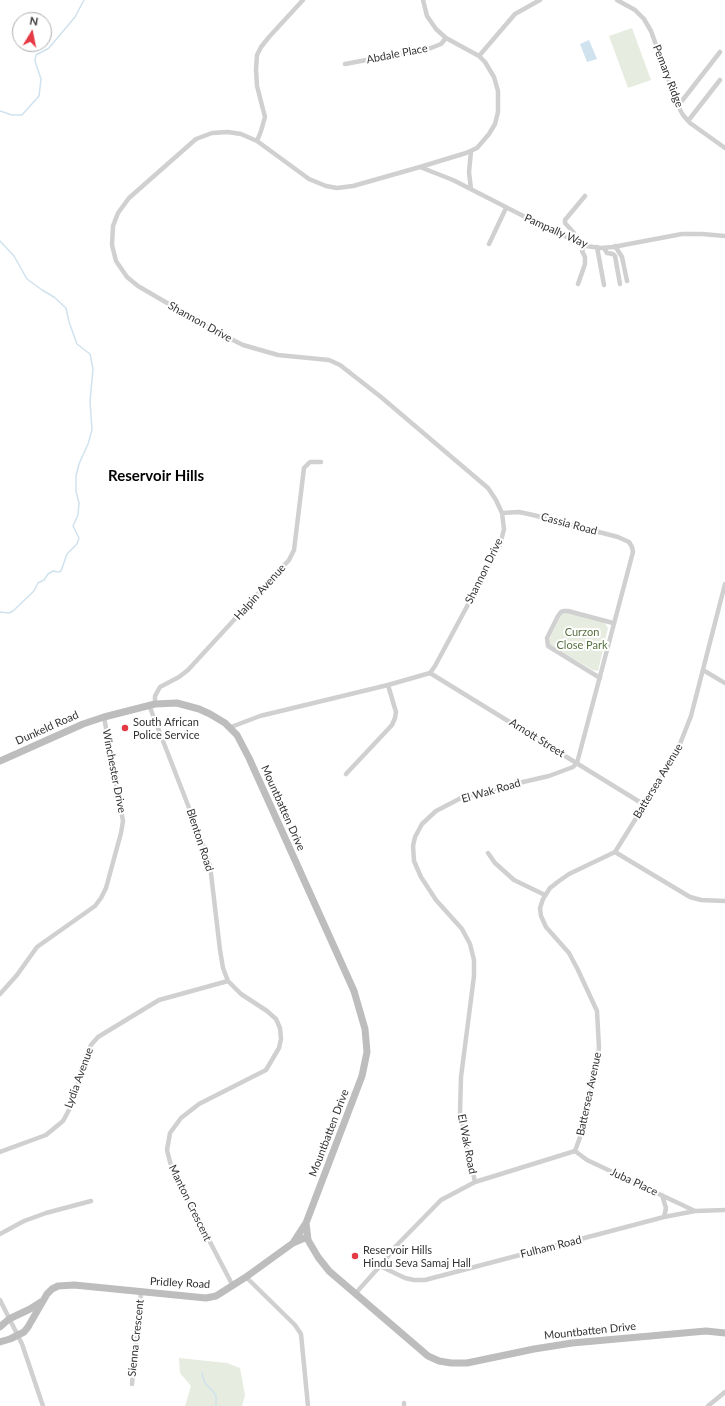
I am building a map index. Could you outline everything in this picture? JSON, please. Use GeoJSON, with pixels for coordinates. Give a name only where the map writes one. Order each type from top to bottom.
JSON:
{"type":"FeatureCollection","features":[{"type":"Feature","properties":{"kind":"main road","name":"Mountbatten Drive"},"geometry":{"type":"LineString","coordinates":[[104,717],[152,705],[169,703],[192,706],[210,714],[230,727],[242,744],[354,991],[365,1029],[367,1052],[365,1064],[362,1076],[306,1223],[307,1237],[310,1245],[329,1271],[428,1356],[439,1361],[451,1363],[468,1363],[534,1349],[579,1342],[706,1331],[725,1333]]}},
{"type":"Feature","properties":{"kind":"main road","name":"Dunkeld Road"},"geometry":{"type":"LineString","coordinates":[[0,761],[83,724],[104,717]]}},
{"type":"Feature","properties":{"kind":"main road"},"geometry":{"type":"LineString","coordinates":[[294,1243],[306,1223]]}},
{"type":"Feature","properties":{"kind":"main road","name":"Pridley Road"},"geometry":{"type":"LineString","coordinates":[[18,1336],[28,1327],[41,1302],[52,1289],[64,1285],[206,1298],[216,1296],[233,1286],[294,1243],[307,1237]]}},
{"type":"Feature","properties":{"kind":"main road","name":"Pridley Road"},"geometry":{"type":"LineString","coordinates":[[0,1326],[8,1319],[41,1302]]}},
{"type":"Feature","properties":{"kind":"main road"},"geometry":{"type":"LineString","coordinates":[[0,1342],[18,1336]]}},
{"type":"Feature","properties":{"kind":"street"},"geometry":{"type":"LineString","coordinates":[[257,141],[265,117],[258,86],[256,69],[257,55],[269,37],[303,0]]}},
{"type":"Feature","properties":{"kind":"street","name":"Shannon Drive"},"geometry":{"type":"LineString","coordinates":[[423,0],[427,16],[438,32],[479,56],[485,62],[494,77],[498,91],[499,104],[496,120],[489,134],[477,148],[420,167],[353,186],[337,188],[320,184],[304,176],[257,141],[241,134],[216,132],[201,137],[187,147],[129,198],[118,213],[112,226],[112,245],[114,256],[119,267],[127,277],[142,289],[236,342],[271,353],[292,357],[325,359],[340,365],[381,397],[488,488],[496,500],[502,514],[504,529],[500,545],[430,673]]}},
{"type":"Feature","properties":{"kind":"street"},"geometry":{"type":"LineString","coordinates":[[479,56],[515,14],[540,0]]}},
{"type":"Feature","properties":{"kind":"street","name":"Pemary Ridge"},"geometry":{"type":"LineString","coordinates":[[617,0],[635,10],[644,19],[650,31],[678,106],[688,121],[725,148]]}},
{"type":"Feature","properties":{"kind":"street","name":"Abdale Place"},"geometry":{"type":"LineString","coordinates":[[345,64],[431,48],[441,44],[446,38]]}},
{"type":"Feature","properties":{"kind":"street"},"geometry":{"type":"LineString","coordinates":[[678,106],[720,52]]}},
{"type":"Feature","properties":{"kind":"street"},"geometry":{"type":"LineString","coordinates":[[688,121],[720,80]]}},
{"type":"Feature","properties":{"kind":"street"},"geometry":{"type":"LineString","coordinates":[[471,151],[469,172],[471,190]]}},
{"type":"Feature","properties":{"kind":"street","name":"Pampally Way"},"geometry":{"type":"LineString","coordinates":[[420,167],[453,180],[506,208],[584,245],[604,248],[682,234],[725,236]]}},
{"type":"Feature","properties":{"kind":"street"},"geometry":{"type":"LineString","coordinates":[[571,240],[574,233],[565,220],[585,196]]}},
{"type":"Feature","properties":{"kind":"street"},"geometry":{"type":"LineString","coordinates":[[489,244],[506,208]]}},
{"type":"Feature","properties":{"kind":"street"},"geometry":{"type":"LineString","coordinates":[[578,284],[585,264],[585,257],[582,250],[584,245]]}},
{"type":"Feature","properties":{"kind":"street"},"geometry":{"type":"LineString","coordinates":[[615,246],[622,257],[627,281]]}},
{"type":"Feature","properties":{"kind":"street"},"geometry":{"type":"LineString","coordinates":[[597,247],[604,285]]}},
{"type":"Feature","properties":{"kind":"street"},"geometry":{"type":"LineString","coordinates":[[604,248],[607,253],[612,253],[615,256],[620,284]]}},
{"type":"Feature","properties":{"kind":"street","name":"Halpin Avenue"},"geometry":{"type":"LineString","coordinates":[[152,705],[160,687],[179,677],[188,670],[289,560],[294,550],[304,468],[310,462],[321,462]]}},
{"type":"Feature","properties":{"kind":"street","name":"Cassia Road"},"geometry":{"type":"LineString","coordinates":[[502,514],[518,512],[533,515],[618,537],[629,542],[632,547],[633,557],[613,623]]}},
{"type":"Feature","properties":{"kind":"street","name":"Battersea Avenue"},"geometry":{"type":"LineString","coordinates":[[615,852],[679,748],[691,716],[725,584]]}},
{"type":"Feature","properties":{"kind":"street"},"geometry":{"type":"LineString","coordinates":[[577,763],[600,678],[613,623],[568,611],[561,612],[547,638],[548,646],[600,678]]}},
{"type":"Feature","properties":{"kind":"street"},"geometry":{"type":"LineString","coordinates":[[703,670],[725,683]]}},
{"type":"Feature","properties":{"kind":"street"},"geometry":{"type":"LineString","coordinates":[[230,727],[260,716],[388,685],[430,673]]}},
{"type":"Feature","properties":{"kind":"street","name":"Arnott Street"},"geometry":{"type":"LineString","coordinates":[[430,673],[644,804]]}},
{"type":"Feature","properties":{"kind":"street"},"geometry":{"type":"LineString","coordinates":[[346,774],[392,724],[395,718],[396,712],[388,685]]}},
{"type":"Feature","properties":{"kind":"street","name":"Blenton Road"},"geometry":{"type":"LineString","coordinates":[[152,705],[210,865],[220,950],[228,981]]}},
{"type":"Feature","properties":{"kind":"street","name":"Winchester Drive"},"geometry":{"type":"LineString","coordinates":[[0,994],[17,975],[37,947],[95,906],[106,888],[121,833],[123,820],[104,717]]}},
{"type":"Feature","properties":{"kind":"street","name":"El Wak Road"},"geometry":{"type":"LineString","coordinates":[[475,1182],[460,1113],[462,1077],[472,994],[474,960],[470,944],[462,929],[436,900],[421,877],[414,861],[415,837],[422,824],[436,811],[461,798],[549,776],[573,767],[577,763]]}},
{"type":"Feature","properties":{"kind":"street"},"geometry":{"type":"LineString","coordinates":[[488,853],[495,863],[514,880],[545,895],[550,888],[569,874],[615,852],[690,897],[701,900],[725,901]]}},
{"type":"Feature","properties":{"kind":"street","name":"Battersea Avenue"},"geometry":{"type":"LineString","coordinates":[[354,1294],[396,1246],[441,1200],[475,1182],[575,1151],[583,1129],[596,1069],[599,1042],[597,1011],[569,953],[546,927],[541,916],[540,908],[545,895]]}},
{"type":"Feature","properties":{"kind":"street","name":"Lydia Avenue"},"geometry":{"type":"LineString","coordinates":[[0,1152],[46,1135],[63,1121],[70,1108],[88,1051],[91,1044],[98,1037],[159,1000],[228,981]]}},
{"type":"Feature","properties":{"kind":"street","name":"Manton Crescent"},"geometry":{"type":"LineString","coordinates":[[228,981],[241,994],[267,1011],[276,1019],[280,1028],[281,1039],[279,1048],[266,1070],[199,1104],[181,1118],[170,1133],[168,1150],[174,1173],[233,1286]]}},
{"type":"Feature","properties":{"kind":"street","name":"Juba Place"},"geometry":{"type":"LineString","coordinates":[[575,1151],[587,1160],[695,1211]]}},
{"type":"Feature","properties":{"kind":"street"},"geometry":{"type":"LineString","coordinates":[[662,1195],[666,1208],[664,1217]]}},
{"type":"Feature","properties":{"kind":"street"},"geometry":{"type":"LineString","coordinates":[[0,1234],[24,1221],[46,1213],[91,1201]]}},
{"type":"Feature","properties":{"kind":"street","name":"Fulham Road"},"geometry":{"type":"LineString","coordinates":[[380,1266],[405,1278],[425,1280],[664,1217],[695,1211],[725,1210]]}},
{"type":"Feature","properties":{"kind":"street"},"geometry":{"type":"LineString","coordinates":[[246,1277],[295,1325],[301,1334],[308,1406]]}},
{"type":"Feature","properties":{"kind":"street","name":"Sienna Crescent"},"geometry":{"type":"LineString","coordinates":[[132,1384],[141,1292]]}},
{"type":"Feature","properties":{"kind":"street"},"geometry":{"type":"LineString","coordinates":[[0,1300],[8,1319],[22,1344],[43,1406]]}},
{"type":"Feature","properties":{"kind":"street"},"geometry":{"type":"LineString","coordinates":[[708,1406],[725,1392]]}},
{"type":"Feature","properties":{"kind":"green space"},"geometry":{"type":"Polygon","coordinates":[[[632,28],[651,80],[628,88],[609,36],[632,28]]]}},
{"type":"Feature","properties":{"kind":"green space","name":"Curzon Close Park"},"geometry":{"type":"Polygon","coordinates":[[[567,612],[604,622],[608,628],[598,671],[593,670],[550,645],[549,640],[561,615],[567,612]]]}},
{"type":"Feature","properties":{"kind":"green space"},"geometry":{"type":"Polygon","coordinates":[[[179,1358],[227,1363],[240,1368],[245,1395],[242,1406],[185,1406],[191,1386],[180,1373],[179,1358]]]}},
{"type":"Feature","properties":{"kind":"water"},"geometry":{"type":"Polygon","coordinates":[[[589,40],[597,59],[587,62],[580,44],[589,40]]]}},
{"type":"Feature","properties":{"kind":"waterway"},"geometry":{"type":"LineString","coordinates":[[0,111],[12,115],[22,115],[39,96],[41,79],[35,61],[36,55],[49,48],[75,17],[84,0]]}},
{"type":"Feature","properties":{"kind":"waterway"},"geometry":{"type":"LineString","coordinates":[[0,241],[14,256],[27,279],[54,297],[66,308],[69,322],[77,344],[90,354],[93,369],[90,401],[92,430],[76,476],[76,491],[79,503],[78,515],[73,526],[79,538],[77,544],[67,554],[61,571],[53,571],[48,574],[44,580],[38,583],[34,591],[13,611],[9,613],[0,612]]}},
{"type":"Feature","properties":{"kind":"waterway"},"geometry":{"type":"LineString","coordinates":[[202,1373],[205,1383],[216,1395],[216,1406]]}},
{"type":"Feature","properties":{"kind":"place","name":"South African Police Service"},"geometry":{"type":"Point","coordinates":[125,728]}},
{"type":"Feature","properties":{"kind":"place","name":"Reservoir Hills Hindu Seva Samaj Hall"},"geometry":{"type":"Point","coordinates":[355,1256]}},
{"type":"Feature","properties":{"kind":"district","name":"Reservoir Hills"},"geometry":{"type":"Point","coordinates":[156,476]}}]}
